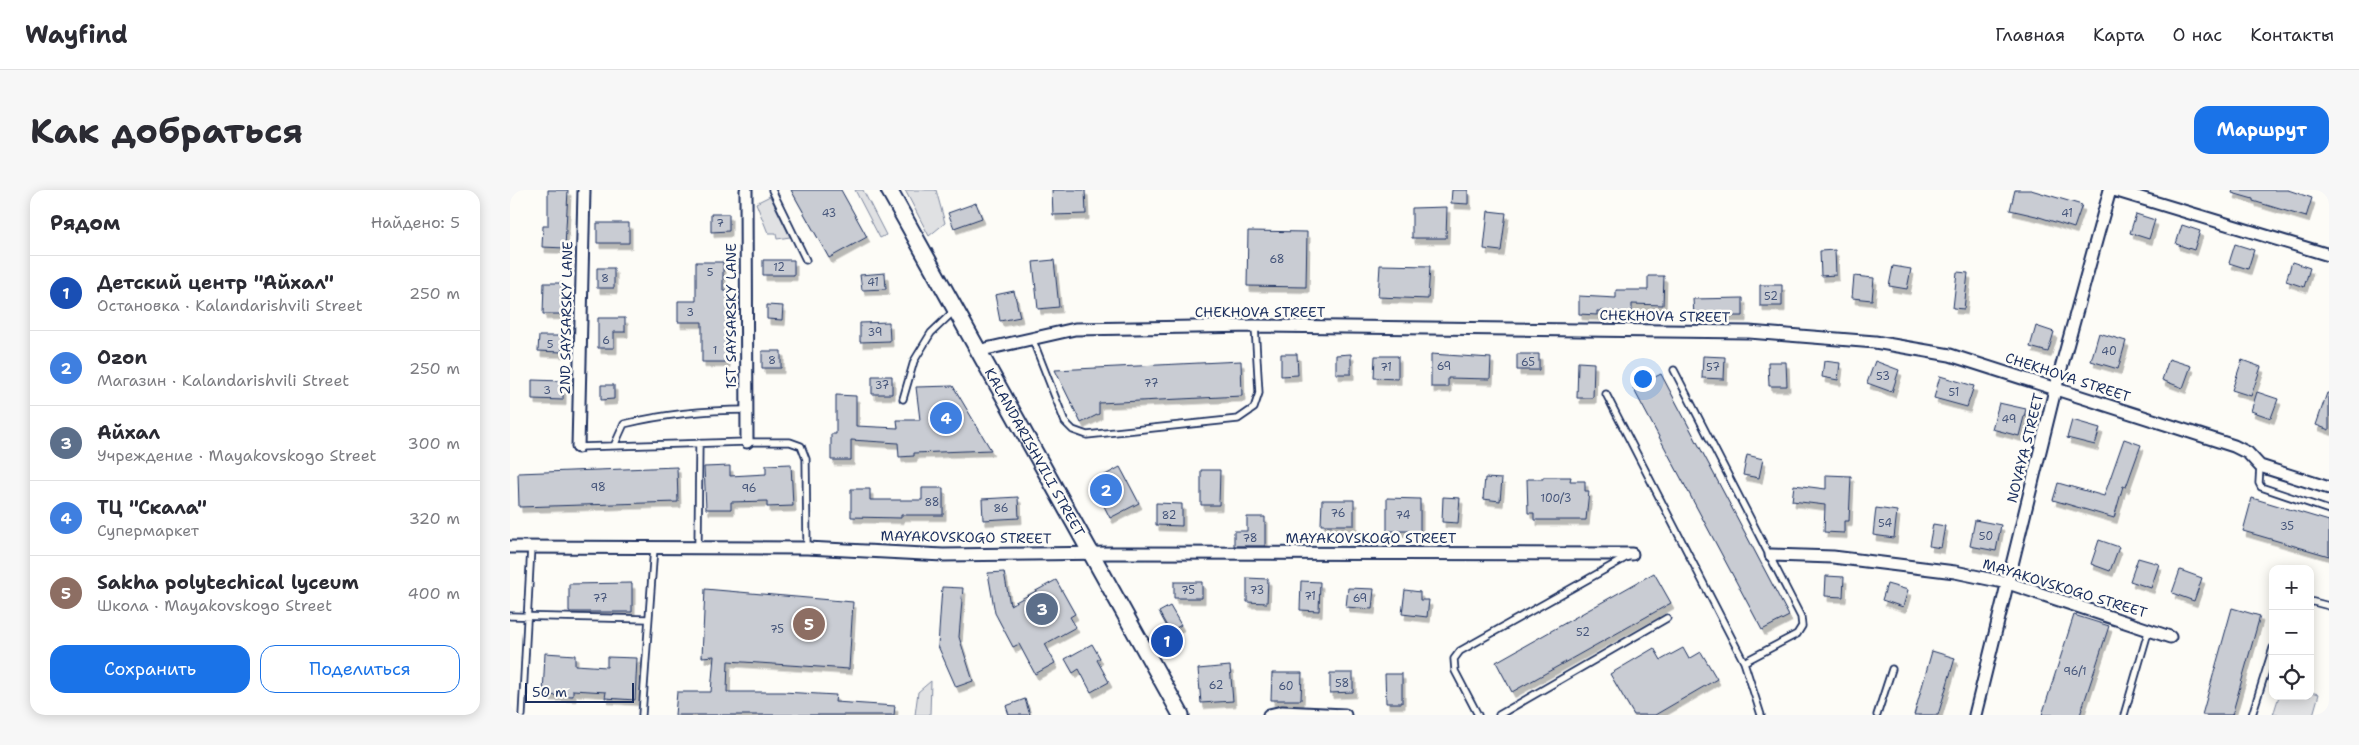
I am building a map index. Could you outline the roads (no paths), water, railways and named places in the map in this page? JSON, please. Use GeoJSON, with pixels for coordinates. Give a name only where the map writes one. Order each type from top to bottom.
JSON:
{"type":"FeatureCollection","features":[{"type":"Feature","properties":{"kind":"street","name":"2ND SAYSARSKY LANE"},"geometry":{"type":"LineString","coordinates":[[578,446],[584,190]]}},
{"type":"Feature","properties":{"kind":"street","name":"1ST SAYSARSKY LANE"},"geometry":{"type":"LineString","coordinates":[[746,190],[747,442]]}},
{"type":"Feature","properties":{"kind":"street","name":"KALANDARISHVILI STREET"},"geometry":{"type":"LineString","coordinates":[[889,190],[1181,715]]}},
{"type":"Feature","properties":{"kind":"street"},"geometry":{"type":"LineString","coordinates":[[2112,190],[2329,255]]}},
{"type":"Feature","properties":{"kind":"street","name":"NOVAYA STREET"},"geometry":{"type":"LineString","coordinates":[[1975,715],[2055,390],[2112,190]]}},
{"type":"Feature","properties":{"kind":"street","name":"CHEKHOVA STREET"},"geometry":{"type":"LineString","coordinates":[[978,351],[1074,329],[1255,326],[1758,333],[1875,342],[1950,355],[2234,446],[2248,453],[2260,466],[2329,488]]}},
{"type":"Feature","properties":{"kind":"street","name":"MAYAKOVSKOGO STREET"},"geometry":{"type":"LineString","coordinates":[[510,547],[807,548],[943,555],[1091,553],[1632,554]]}},
{"type":"Feature","properties":{"kind":"street","name":"MAYAKOVSKOGO STREET"},"geometry":{"type":"LineString","coordinates":[[1771,556],[1832,557],[1955,572],[2008,583],[2170,637]]}},
{"type":"Feature","properties":{"kind":"street"},"geometry":{"type":"LineString","coordinates":[[1269,715],[1282,712],[1339,715]]}},
{"type":"Feature","properties":{"kind":"lane"},"geometry":{"type":"LineString","coordinates":[[772,190],[806,260]]}},
{"type":"Feature","properties":{"kind":"lane"},"geometry":{"type":"LineString","coordinates":[[903,399],[914,361],[931,333],[955,310]]}},
{"type":"Feature","properties":{"kind":"lane"},"geometry":{"type":"LineString","coordinates":[[1032,338],[1065,422],[1073,430],[1087,435],[1238,419],[1254,408],[1260,393],[1255,326]]}},
{"type":"Feature","properties":{"kind":"lane"},"geometry":{"type":"LineString","coordinates":[[1674,370],[1801,617],[1802,626],[1796,634],[1744,662]]}},
{"type":"Feature","properties":{"kind":"lane"},"geometry":{"type":"LineString","coordinates":[[1606,394],[1744,662],[1761,715]]}},
{"type":"Feature","properties":{"kind":"lane"},"geometry":{"type":"LineString","coordinates":[[614,446],[624,424],[656,416],[704,410],[747,410]]}},
{"type":"Feature","properties":{"kind":"lane"},"geometry":{"type":"LineString","coordinates":[[578,446],[747,442],[790,442],[800,446],[806,459],[807,548]]}},
{"type":"Feature","properties":{"kind":"lane"},"geometry":{"type":"LineString","coordinates":[[698,548],[699,443]]}},
{"type":"Feature","properties":{"kind":"lane"},"geometry":{"type":"LineString","coordinates":[[2260,466],[2259,483],[2261,487],[2329,510]]}},
{"type":"Feature","properties":{"kind":"lane"},"geometry":{"type":"LineString","coordinates":[[522,715],[531,547]]}},
{"type":"Feature","properties":{"kind":"lane"},"geometry":{"type":"LineString","coordinates":[[642,715],[654,547]]}},
{"type":"Feature","properties":{"kind":"lane"},"geometry":{"type":"LineString","coordinates":[[1478,715],[1455,670],[1454,659],[1460,651],[1632,554]]}},
{"type":"Feature","properties":{"kind":"lane"},"geometry":{"type":"LineString","coordinates":[[2314,602],[2329,606]]}},
{"type":"Feature","properties":{"kind":"lane"},"geometry":{"type":"LineString","coordinates":[[510,616],[648,619]]}},
{"type":"Feature","properties":{"kind":"lane"},"geometry":{"type":"LineString","coordinates":[[1499,715],[1667,618]]}},
{"type":"Feature","properties":{"kind":"lane"},"geometry":{"type":"LineString","coordinates":[[2124,715],[2149,629]]}},
{"type":"Feature","properties":{"kind":"lane"},"geometry":{"type":"LineString","coordinates":[[2252,715],[2271,655]]}},
{"type":"Feature","properties":{"kind":"lane"},"geometry":{"type":"LineString","coordinates":[[1877,715],[1892,669]]}},
{"type":"Feature","properties":{"kind":"place","name":"ТЦ \"Скала\""},"geometry":{"type":"Point","coordinates":[946,418]}},
{"type":"Feature","properties":{"kind":"place","name":"Ozon"},"geometry":{"type":"Point","coordinates":[1106,490]}},
{"type":"Feature","properties":{"kind":"place","name":"Айхал"},"geometry":{"type":"Point","coordinates":[1042,609]}},
{"type":"Feature","properties":{"kind":"place","name":"Sakha polytechical lyceum"},"geometry":{"type":"Point","coordinates":[809,624]}},
{"type":"Feature","properties":{"kind":"place","name":"Детский центр \"Айхал\""},"geometry":{"type":"Point","coordinates":[1167,641]}}]}
